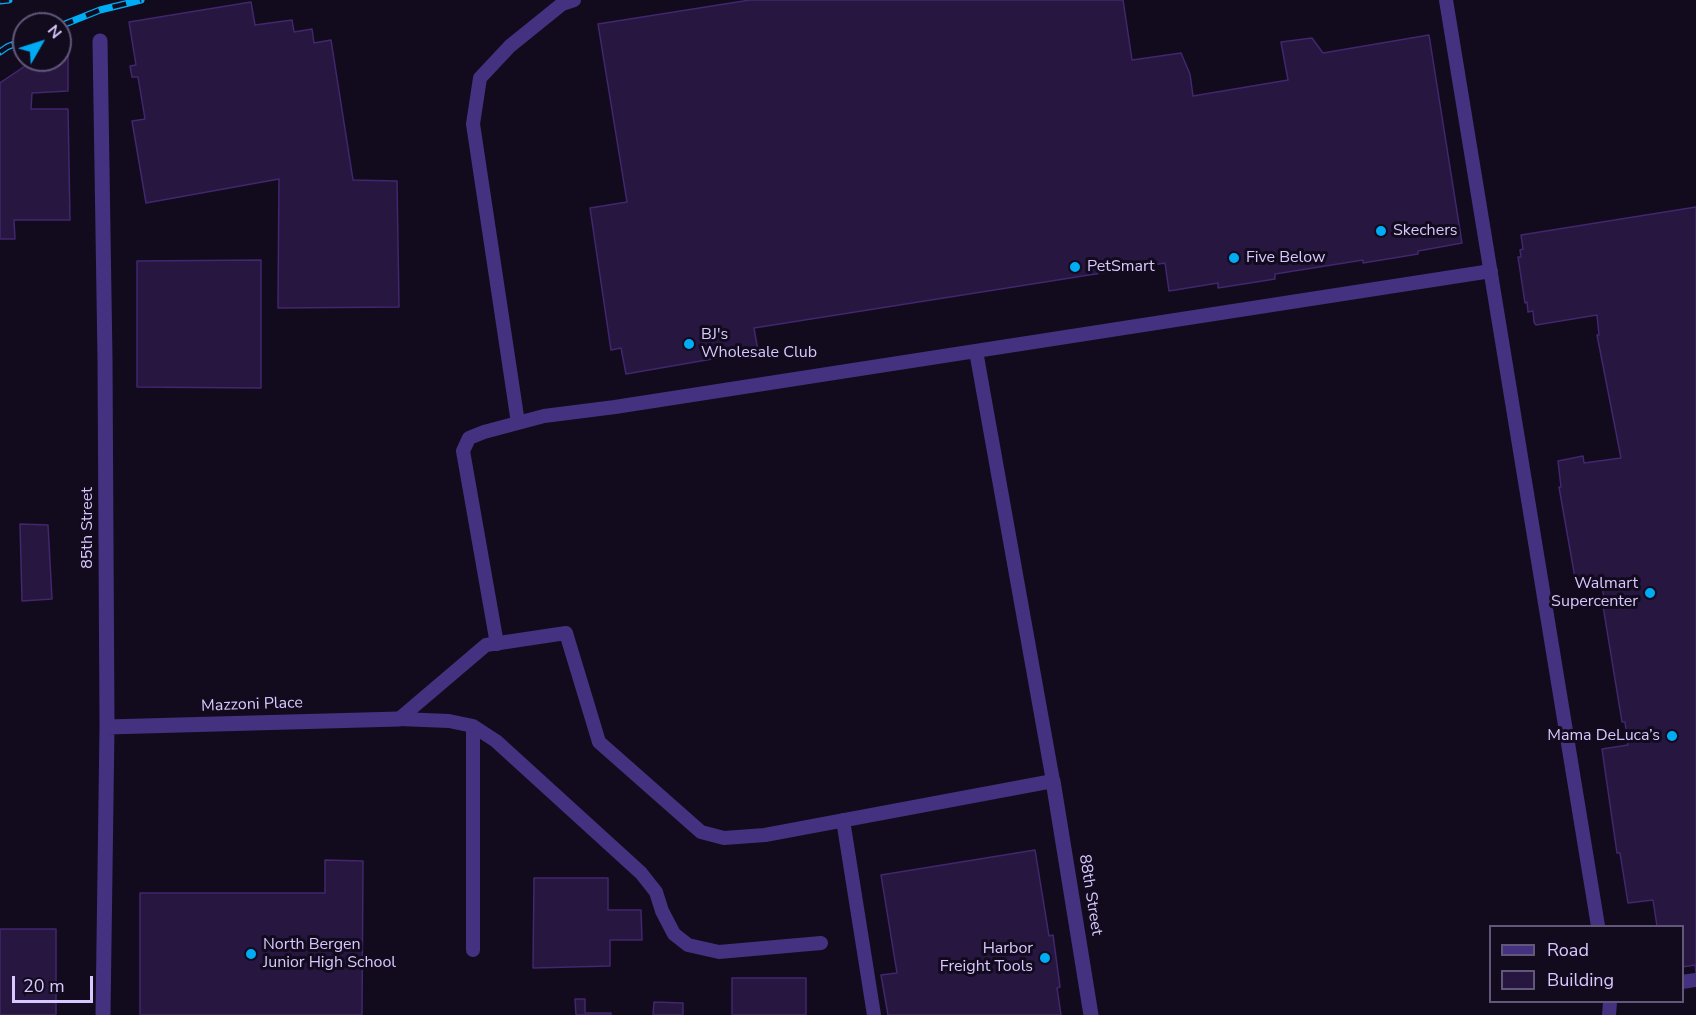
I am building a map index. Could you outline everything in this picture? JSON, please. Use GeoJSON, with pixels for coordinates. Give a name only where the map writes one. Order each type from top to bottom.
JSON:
{"type":"FeatureCollection","features":[{"type":"Feature","properties":{"kind":"street","name":"85th Street"},"geometry":{"type":"LineString","coordinates":[[100,41],[107,727],[103,1015]]}},
{"type":"Feature","properties":{"kind":"street","name":"Mazzoni Place"},"geometry":{"type":"LineString","coordinates":[[107,727],[399,719]]}},
{"type":"Feature","properties":{"kind":"street","name":"88th Street"},"geometry":{"type":"LineString","coordinates":[[1053,781],[1091,1015]]}},
{"type":"Feature","properties":{"kind":"lane"},"geometry":{"type":"LineString","coordinates":[[518,423],[472,124],[480,78],[510,46],[562,4],[574,0]]}},
{"type":"Feature","properties":{"kind":"lane"},"geometry":{"type":"LineString","coordinates":[[1446,0],[1598,925]]}},
{"type":"Feature","properties":{"kind":"lane"},"geometry":{"type":"LineString","coordinates":[[496,644],[463,452],[469,438],[484,432],[544,416],[1491,271]]}},
{"type":"Feature","properties":{"kind":"lane"},"geometry":{"type":"LineString","coordinates":[[399,719],[486,645],[566,633],[599,742],[701,832],[724,838],[765,835],[1053,781],[976,351]]}},
{"type":"Feature","properties":{"kind":"lane"},"geometry":{"type":"LineString","coordinates":[[399,719],[449,721],[473,726],[496,741],[641,873],[656,892],[662,911],[674,934],[688,945],[719,952],[821,943]]}},
{"type":"Feature","properties":{"kind":"lane"},"geometry":{"type":"LineString","coordinates":[[473,726],[473,950]]}},
{"type":"Feature","properties":{"kind":"lane"},"geometry":{"type":"LineString","coordinates":[[843,820],[874,1015]]}},
{"type":"Feature","properties":{"kind":"building"},"geometry":{"type":"Polygon","coordinates":[[[750,0],[1123,0],[1132,60],[1181,53],[1190,74],[1193,96],[1288,80],[1281,42],[1312,38],[1323,53],[1429,35],[1462,243],[1418,251],[1418,254],[1275,274],[1275,279],[1218,288],[1218,283],[1169,291],[1165,263],[754,328],[758,351],[626,374],[621,348],[611,350],[590,208],[627,202],[598,24],[750,0]]]}},
{"type":"Feature","properties":{"kind":"building"},"geometry":{"type":"Polygon","coordinates":[[[251,2],[255,25],[292,20],[294,32],[312,29],[314,43],[331,40],[353,180],[397,181],[399,307],[278,308],[279,179],[146,203],[132,121],[145,119],[138,77],[132,77],[130,66],[136,65],[129,22],[251,2]]]}},
{"type":"Feature","properties":{"kind":"building"},"geometry":{"type":"Polygon","coordinates":[[[16,72],[68,72],[68,91],[32,93],[31,109],[68,109],[70,220],[14,220],[15,239],[0,239],[0,83],[16,72]]]}},
{"type":"Feature","properties":{"kind":"building","name":"Walmart Supercenter"},"geometry":{"type":"Polygon","coordinates":[[[1696,207],[1696,973],[1695,965],[1684,967],[1684,925],[1657,925],[1653,900],[1628,903],[1620,853],[1617,853],[1602,749],[1628,745],[1625,722],[1622,722],[1603,606],[1605,606],[1601,578],[1577,581],[1575,578],[1559,487],[1561,487],[1558,461],[1583,456],[1584,463],[1621,458],[1597,335],[1599,335],[1597,315],[1536,325],[1533,311],[1528,312],[1527,302],[1525,303],[1518,257],[1521,257],[1520,250],[1523,249],[1521,235],[1696,207]]]}},
{"type":"Feature","properties":{"kind":"building"},"geometry":{"type":"Polygon","coordinates":[[[261,260],[261,388],[137,387],[137,261],[261,260]]]}},
{"type":"Feature","properties":{"kind":"building"},"geometry":{"type":"Polygon","coordinates":[[[20,524],[48,525],[52,599],[22,601],[20,524]]]}},
{"type":"Feature","properties":{"kind":"building"},"geometry":{"type":"Polygon","coordinates":[[[1035,850],[1049,936],[1053,935],[1061,1015],[888,1015],[881,975],[897,973],[881,875],[1035,850]]]}},
{"type":"Feature","properties":{"kind":"building","name":"North Bergen Junior High School"},"geometry":{"type":"Polygon","coordinates":[[[325,860],[363,861],[362,1015],[140,1015],[140,893],[325,893],[325,860]]]}},
{"type":"Feature","properties":{"kind":"building"},"geometry":{"type":"Polygon","coordinates":[[[534,878],[608,878],[608,910],[641,910],[642,940],[610,940],[610,966],[533,968],[534,878]]]}},
{"type":"Feature","properties":{"kind":"building"},"geometry":{"type":"Polygon","coordinates":[[[0,929],[56,929],[56,1015],[0,1015],[0,929]]]}},
{"type":"Feature","properties":{"kind":"building"},"geometry":{"type":"Polygon","coordinates":[[[732,978],[806,978],[806,1015],[732,1015],[732,978]]]}},
{"type":"Feature","properties":{"kind":"building"},"geometry":{"type":"Polygon","coordinates":[[[575,999],[585,999],[585,1013],[611,1013],[611,1015],[576,1015],[575,999]]]}},
{"type":"Feature","properties":{"kind":"building"},"geometry":{"type":"Polygon","coordinates":[[[654,1002],[683,1003],[683,1015],[653,1015],[654,1002]]]}},
{"type":"Feature","properties":{"kind":"railway"},"geometry":{"type":"LineString","coordinates":[[0,1],[9,0]]}},
{"type":"Feature","properties":{"kind":"railway"},"geometry":{"type":"LineString","coordinates":[[72,21],[100,10],[141,0]]}},
{"type":"Feature","properties":{"kind":"railway"},"geometry":{"type":"LineString","coordinates":[[0,52],[12,45]]}},
{"type":"Feature","properties":{"kind":"place","name":"Skechers"},"geometry":{"type":"Point","coordinates":[1381,231]}},
{"type":"Feature","properties":{"kind":"place","name":"Five Below"},"geometry":{"type":"Point","coordinates":[1234,258]}},
{"type":"Feature","properties":{"kind":"place","name":"PetSmart"},"geometry":{"type":"Point","coordinates":[1075,267]}},
{"type":"Feature","properties":{"kind":"place","name":"BJ's Wholesale Club"},"geometry":{"type":"Point","coordinates":[689,344]}},
{"type":"Feature","properties":{"kind":"place","name":"Walmart Supercenter"},"geometry":{"type":"Point","coordinates":[1650,593]}},
{"type":"Feature","properties":{"kind":"place","name":"Mama DeLuca’s"},"geometry":{"type":"Point","coordinates":[1672,736]}},
{"type":"Feature","properties":{"kind":"place","name":"North Bergen Junior High School"},"geometry":{"type":"Point","coordinates":[251,954]}},
{"type":"Feature","properties":{"kind":"place","name":"Harbor Freight Tools"},"geometry":{"type":"Point","coordinates":[1045,958]}}]}
